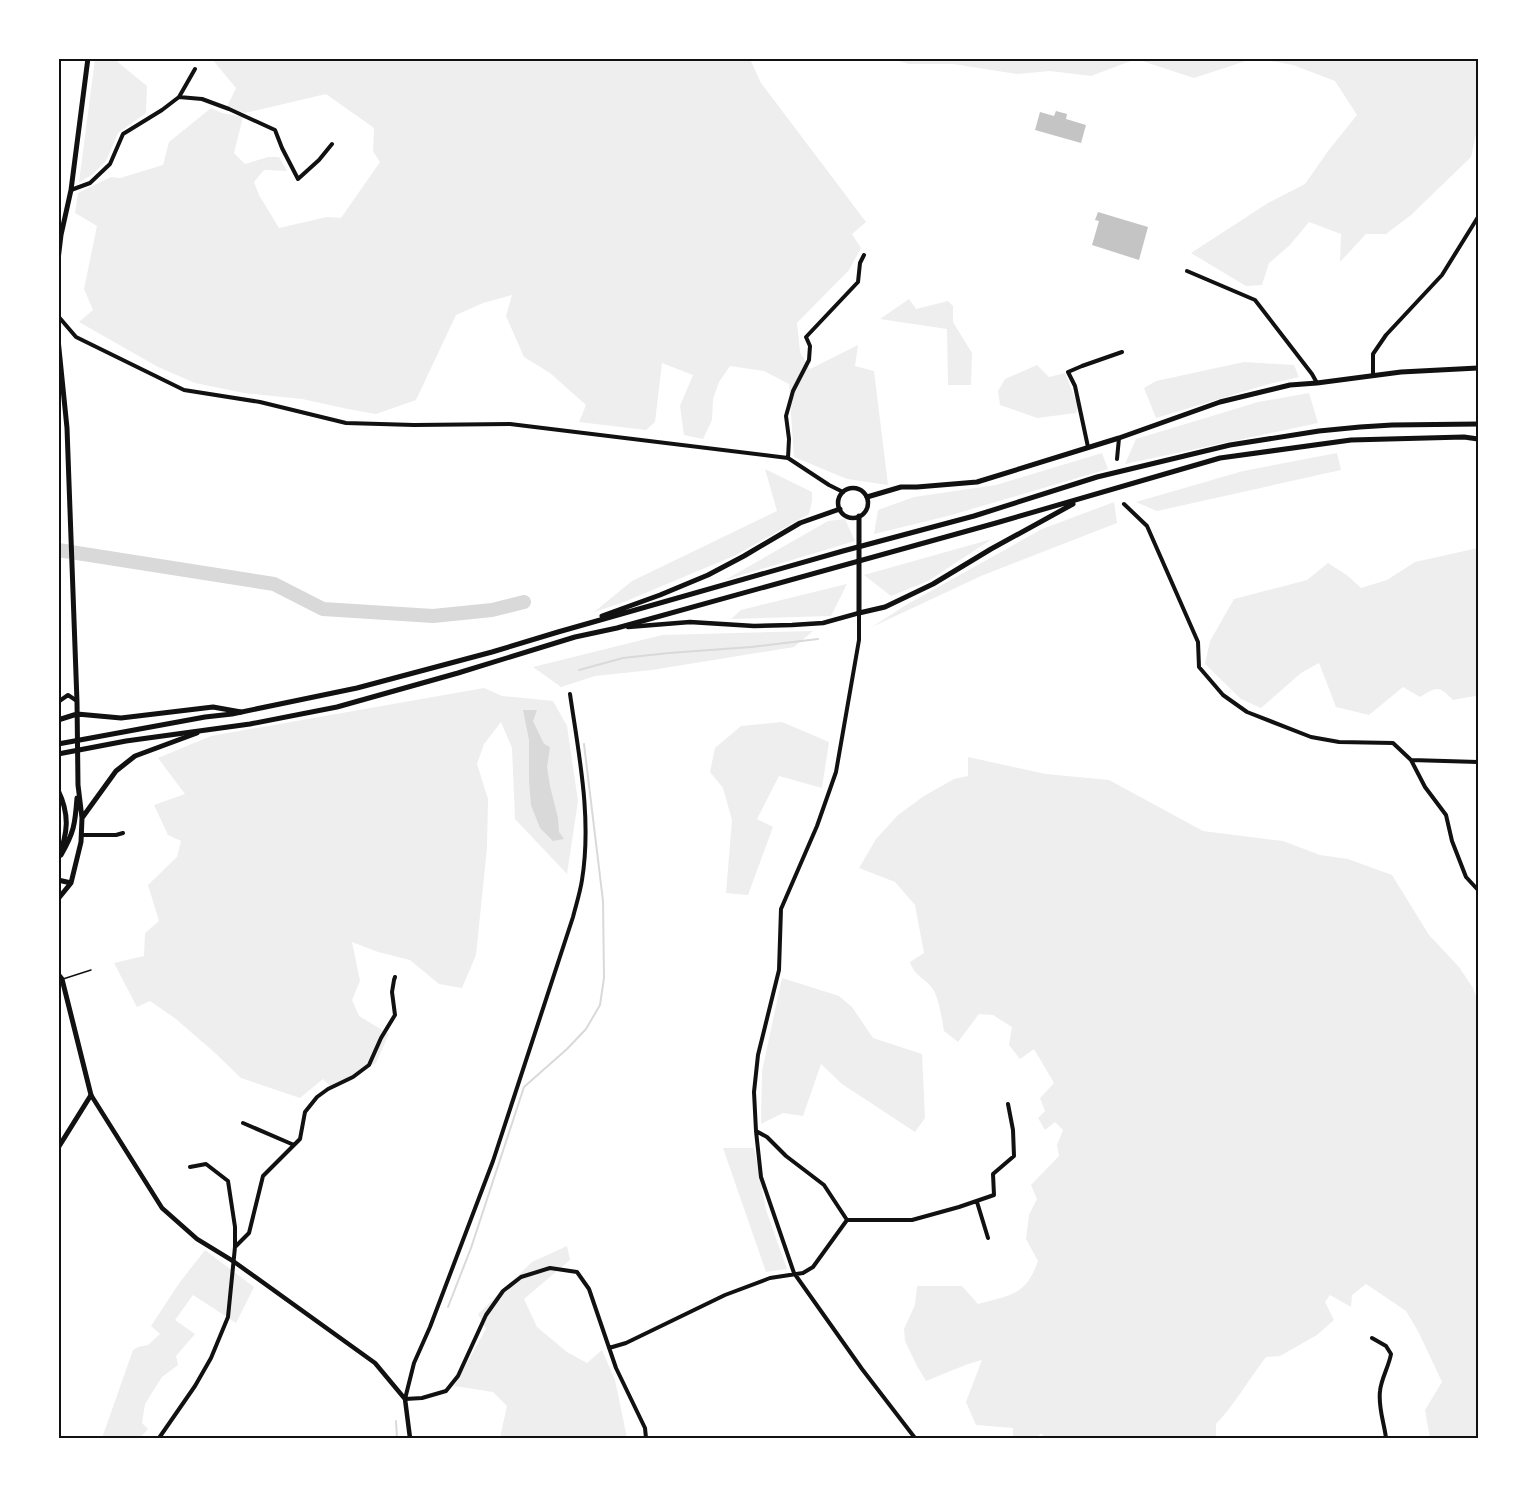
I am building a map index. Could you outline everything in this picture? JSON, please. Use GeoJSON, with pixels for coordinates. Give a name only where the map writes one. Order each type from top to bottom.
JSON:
{"type":"FeatureCollection","features":[{"type":"Feature","properties":{"kind":"main road"},"geometry":{"type":"LineString","coordinates":[[58,260],[71,190],[88,58]]}},
{"type":"Feature","properties":{"kind":"main road"},"geometry":{"type":"LineString","coordinates":[[58,339],[67,428],[78,785],[75,824],[71,838],[58,859]]}},
{"type":"Feature","properties":{"kind":"main road"},"geometry":{"type":"LineString","coordinates":[[867,497],[901,487],[977,482],[1119,438],[1220,402],[1290,385],[1401,372],[1479,368]]}},
{"type":"Feature","properties":{"kind":"main road"},"geometry":{"type":"LineString","coordinates":[[58,744],[241,712],[357,688],[974,516],[1096,477],[1230,445],[1360,427],[1479,424]]}},
{"type":"Feature","properties":{"kind":"main road"},"geometry":{"type":"LineString","coordinates":[[58,754],[337,708],[575,637],[616,628],[889,553],[1220,458],[1350,440],[1464,437],[1479,439]]}},
{"type":"Feature","properties":{"kind":"main road"},"geometry":{"type":"LineString","coordinates":[[859,516],[859,614],[885,607],[933,584],[1083,498]]}},
{"type":"Feature","properties":{"kind":"main road"},"geometry":{"type":"LineString","coordinates":[[558,632],[660,595],[744,556],[800,523],[840,509]]}},
{"type":"Feature","properties":{"kind":"main road"},"geometry":{"type":"LineString","coordinates":[[58,720],[77,714],[121,718],[213,707],[241,712]]}},
{"type":"Feature","properties":{"kind":"main road"},"geometry":{"type":"LineString","coordinates":[[82,818],[116,771],[135,756],[199,732]]}},
{"type":"Feature","properties":{"kind":"main road"},"geometry":{"type":"LineString","coordinates":[[58,898],[71,883],[78,860],[82,818],[78,785]]}},
{"type":"Feature","properties":{"kind":"main road"},"geometry":{"type":"LineString","coordinates":[[58,790],[64,802],[67,821],[65,840],[58,859]]}},
{"type":"Feature","properties":{"kind":"main road"},"geometry":{"type":"LineString","coordinates":[[58,880],[71,883]]}},
{"type":"Feature","properties":{"kind":"main road"},"geometry":{"type":"LineString","coordinates":[[58,1148],[91,1095],[60,977]]}},
{"type":"Feature","properties":{"kind":"street"},"geometry":{"type":"LineString","coordinates":[[71,190],[90,183],[110,164],[123,134],[179,97],[195,69]]}},
{"type":"Feature","properties":{"kind":"street"},"geometry":{"type":"LineString","coordinates":[[179,97],[202,99],[275,130],[298,179],[319,160],[332,144]]}},
{"type":"Feature","properties":{"kind":"street"},"geometry":{"type":"LineString","coordinates":[[1372,376],[1373,354],[1386,335],[1442,275],[1479,217]]}},
{"type":"Feature","properties":{"kind":"street"},"geometry":{"type":"LineString","coordinates":[[788,458],[789,440],[786,416],[793,391],[809,360],[810,346],[806,337],[858,282],[860,263],[864,255]]}},
{"type":"Feature","properties":{"kind":"street"},"geometry":{"type":"LineString","coordinates":[[1187,271],[1255,300],[1317,383]]}},
{"type":"Feature","properties":{"kind":"street"},"geometry":{"type":"LineString","coordinates":[[58,316],[76,337],[184,390],[260,402],[346,423],[510,424],[788,458],[843,492]]}},
{"type":"Feature","properties":{"kind":"street"},"geometry":{"type":"LineString","coordinates":[[1088,447],[1075,387],[1068,372],[1122,352]]}},
{"type":"Feature","properties":{"kind":"street"},"geometry":{"type":"LineString","coordinates":[[1117,459],[1119,438]]}},
{"type":"Feature","properties":{"kind":"street"},"geometry":{"type":"LineString","coordinates":[[847,489],[861,490],[867,497],[866,510],[859,516],[846,515],[840,509],[839,500],[843,492],[847,489]]}},
{"type":"Feature","properties":{"kind":"street"},"geometry":{"type":"LineString","coordinates":[[1124,504],[1147,526],[1198,642],[1199,667],[1223,695],[1247,712],[1311,737],[1339,742],[1393,743],[1412,760],[1425,787],[1446,815],[1452,841],[1466,877],[1479,890]]}},
{"type":"Feature","properties":{"kind":"street"},"geometry":{"type":"LineString","coordinates":[[616,628],[690,622],[754,627],[792,625],[823,623],[859,614],[859,640],[836,772],[817,826],[781,909],[779,970],[758,1055],[754,1092],[756,1131],[761,1177],[794,1273],[862,1369],[915,1438]]}},
{"type":"Feature","properties":{"kind":"street"},"geometry":{"type":"LineString","coordinates":[[410,1438],[405,1400],[414,1364],[493,1161],[573,917],[582,882],[585,850],[584,795],[570,694]]}},
{"type":"Feature","properties":{"kind":"street"},"geometry":{"type":"LineString","coordinates":[[58,702],[68,695],[77,702]]}},
{"type":"Feature","properties":{"kind":"street"},"geometry":{"type":"LineString","coordinates":[[1412,760],[1479,762]]}},
{"type":"Feature","properties":{"kind":"street"},"geometry":{"type":"LineString","coordinates":[[81,835],[123,833]]}},
{"type":"Feature","properties":{"kind":"street"},"geometry":{"type":"LineString","coordinates":[[235,1247],[249,1233],[263,1176],[300,1139],[305,1112],[317,1097],[353,1077],[369,1065],[381,1038],[395,1015],[392,993],[395,977]]}},
{"type":"Feature","properties":{"kind":"street"},"geometry":{"type":"LineString","coordinates":[[91,1095],[162,1208],[198,1239],[233,1261],[375,1363],[405,1400]]}},
{"type":"Feature","properties":{"kind":"street"},"geometry":{"type":"LineString","coordinates":[[847,1220],[912,1220],[994,1195],[993,1174],[1014,1156],[1008,1104]]}},
{"type":"Feature","properties":{"kind":"street"},"geometry":{"type":"LineString","coordinates":[[243,1123],[294,1145]]}},
{"type":"Feature","properties":{"kind":"street"},"geometry":{"type":"LineString","coordinates":[[756,1131],[767,1137],[786,1156],[824,1185],[847,1220]]}},
{"type":"Feature","properties":{"kind":"street"},"geometry":{"type":"LineString","coordinates":[[159,1438],[195,1386],[211,1358],[228,1317],[235,1247],[235,1227],[228,1181],[206,1164],[190,1167]]}},
{"type":"Feature","properties":{"kind":"street"},"geometry":{"type":"LineString","coordinates":[[977,1202],[988,1238]]}},
{"type":"Feature","properties":{"kind":"street"},"geometry":{"type":"LineString","coordinates":[[609,1348],[626,1343],[725,1295],[770,1278],[803,1273],[813,1267],[847,1220]]}},
{"type":"Feature","properties":{"kind":"street"},"geometry":{"type":"LineString","coordinates":[[405,1400],[446,1391],[458,1376],[486,1315],[503,1291],[520,1277],[550,1268],[577,1272],[589,1289],[616,1368],[645,1428],[646,1438]]}},
{"type":"Feature","properties":{"kind":"street"},"geometry":{"type":"LineString","coordinates":[[1372,1338],[1386,1346],[1391,1354],[1380,1389],[1380,1408],[1386,1438]]}},
{"type":"Feature","properties":{"kind":"lane"},"geometry":{"type":"LineString","coordinates":[[60,977],[91,970]]}},
{"type":"Feature","properties":{"kind":"shaded area"},"geometry":{"type":"Polygon","coordinates":[[[95,59],[114,59],[147,86],[146,113],[118,133],[106,161],[92,175],[79,182],[95,59]]]}},
{"type":"Feature","properties":{"kind":"shaded area"},"geometry":{"type":"Polygon","coordinates":[[[212,59],[750,59],[761,83],[866,222],[852,234],[861,248],[849,270],[797,323],[800,352],[810,369],[858,345],[855,366],[874,371],[888,485],[847,479],[794,457],[789,384],[764,371],[730,366],[719,382],[713,399],[712,420],[703,439],[684,435],[680,406],[693,375],[662,363],[655,422],[646,430],[579,422],[586,405],[550,373],[524,357],[506,316],[512,295],[483,303],[456,315],[416,400],[376,414],[302,399],[244,393],[195,383],[158,367],[79,322],[93,310],[84,289],[97,226],[75,213],[78,193],[111,177],[120,178],[163,165],[169,142],[211,108],[222,113],[243,117],[234,153],[245,164],[268,157],[279,157],[287,171],[264,170],[254,182],[259,195],[279,228],[327,217],[341,218],[380,162],[373,151],[374,128],[326,94],[245,113],[227,107],[236,88],[212,59]]]}},
{"type":"Feature","properties":{"kind":"shaded area"},"geometry":{"type":"Polygon","coordinates":[[[892,59],[1136,59],[1091,76],[1050,71],[1017,74],[953,64],[909,64],[892,59]]]}},
{"type":"Feature","properties":{"kind":"shaded area"},"geometry":{"type":"Polygon","coordinates":[[[1136,59],[1252,59],[1194,78],[1136,59]]]}},
{"type":"Feature","properties":{"kind":"shaded area"},"geometry":{"type":"Polygon","coordinates":[[[1260,59],[1478,59],[1478,126],[1471,157],[1411,215],[1386,234],[1366,234],[1340,262],[1341,234],[1309,222],[1290,245],[1269,263],[1262,285],[1246,286],[1191,253],[1268,203],[1305,184],[1357,115],[1335,81],[1293,65],[1260,59]]]}},
{"type":"Feature","properties":{"kind":"shaded area"},"geometry":{"type":"Polygon","coordinates":[[[909,299],[916,309],[948,301],[953,306],[953,322],[972,353],[971,385],[948,385],[947,329],[880,319],[909,299]]]}},
{"type":"Feature","properties":{"kind":"shaded area"},"geometry":{"type":"Polygon","coordinates":[[[1244,362],[1294,365],[1299,377],[1156,418],[1144,388],[1156,381],[1244,362]]]}},
{"type":"Feature","properties":{"kind":"shaded area"},"geometry":{"type":"Polygon","coordinates":[[[1037,365],[1049,377],[1065,373],[1078,406],[1076,413],[1037,418],[1000,405],[998,391],[1005,379],[1037,365]]]}},
{"type":"Feature","properties":{"kind":"shaded area"},"geometry":{"type":"Polygon","coordinates":[[[1309,393],[1318,423],[1125,464],[1136,439],[1258,402],[1309,393]]]}},
{"type":"Feature","properties":{"kind":"shaded area"},"geometry":{"type":"Polygon","coordinates":[[[1102,453],[1108,469],[948,516],[874,534],[878,510],[914,497],[996,485],[1102,453]]]}},
{"type":"Feature","properties":{"kind":"shaded area"},"geometry":{"type":"Polygon","coordinates":[[[1337,453],[1341,470],[1157,511],[1136,502],[1243,471],[1337,453]]]}},
{"type":"Feature","properties":{"kind":"shaded area"},"geometry":{"type":"Polygon","coordinates":[[[765,469],[812,492],[809,514],[736,555],[624,602],[594,612],[632,581],[777,511],[765,469]]]}},
{"type":"Feature","properties":{"kind":"shaded area"},"geometry":{"type":"Polygon","coordinates":[[[1114,502],[1117,523],[981,576],[872,627],[906,605],[1042,529],[1114,502]]]}},
{"type":"Feature","properties":{"kind":"shaded area"},"geometry":{"type":"Polygon","coordinates":[[[845,519],[855,541],[725,580],[828,521],[845,519]]]}},
{"type":"Feature","properties":{"kind":"shaded area"},"geometry":{"type":"Polygon","coordinates":[[[992,539],[928,581],[891,596],[864,575],[992,539]]]}},
{"type":"Feature","properties":{"kind":"shaded area"},"geometry":{"type":"Polygon","coordinates":[[[1478,548],[1478,698],[1475,696],[1453,700],[1437,689],[1420,697],[1403,687],[1369,715],[1336,707],[1319,663],[1301,673],[1261,708],[1241,699],[1205,664],[1210,641],[1234,599],[1307,580],[1328,563],[1361,588],[1387,580],[1415,562],[1478,548]]]}},
{"type":"Feature","properties":{"kind":"shaded area"},"geometry":{"type":"Polygon","coordinates":[[[847,584],[831,616],[731,619],[741,610],[847,584]]]}},
{"type":"Feature","properties":{"kind":"shaded area"},"geometry":{"type":"Polygon","coordinates":[[[813,631],[794,647],[652,670],[595,676],[561,687],[533,667],[662,635],[813,631]]]}},
{"type":"Feature","properties":{"kind":"shaded area"},"geometry":{"type":"Polygon","coordinates":[[[484,688],[502,696],[553,701],[567,726],[578,801],[567,874],[515,819],[512,748],[501,722],[484,744],[477,764],[488,799],[487,848],[476,955],[462,988],[439,984],[410,960],[378,952],[352,942],[360,981],[352,1000],[359,1016],[389,1034],[376,1063],[330,1086],[323,1079],[300,1098],[241,1078],[176,1019],[150,1001],[137,1007],[114,963],[144,956],[145,933],[159,921],[148,885],[177,857],[181,841],[168,835],[154,805],[185,794],[158,758],[211,736],[484,688]]]}},
{"type":"Feature","properties":{"kind":"shaded area"},"geometry":{"type":"Polygon","coordinates":[[[523,710],[537,710],[533,721],[544,744],[550,747],[547,767],[559,832],[564,839],[553,841],[540,828],[531,805],[529,740],[523,710]]]}},
{"type":"Feature","properties":{"kind":"shaded area"},"geometry":{"type":"Polygon","coordinates":[[[782,722],[829,742],[822,788],[779,776],[757,819],[773,827],[748,895],[726,893],[732,820],[723,788],[710,772],[715,748],[741,726],[782,722]]]}},
{"type":"Feature","properties":{"kind":"shaded area"},"geometry":{"type":"Polygon","coordinates":[[[968,757],[1046,774],[1109,780],[1203,831],[1283,841],[1320,855],[1348,859],[1392,875],[1429,935],[1459,967],[1473,988],[1478,1002],[1478,1438],[1430,1438],[1425,1410],[1442,1382],[1406,1311],[1366,1284],[1352,1295],[1351,1307],[1330,1295],[1325,1302],[1334,1320],[1317,1335],[1280,1356],[1266,1357],[1216,1424],[1216,1438],[1043,1438],[1042,1433],[1035,1438],[1013,1438],[1013,1428],[976,1425],[966,1402],[982,1360],[926,1381],[905,1341],[904,1329],[915,1305],[917,1286],[962,1286],[978,1304],[1008,1296],[1022,1288],[1033,1273],[1038,1261],[1026,1239],[1029,1215],[1037,1199],[1031,1185],[1059,1156],[1057,1145],[1063,1130],[1055,1122],[1045,1130],[1038,1118],[1045,1111],[1040,1098],[1054,1083],[1034,1049],[1020,1059],[1009,1045],[1012,1027],[993,1015],[979,1014],[958,1042],[944,1031],[937,997],[929,984],[914,971],[910,962],[924,953],[915,905],[895,882],[859,868],[876,839],[898,815],[924,796],[954,779],[968,776],[968,757]]]}},
{"type":"Feature","properties":{"kind":"shaded area"},"geometry":{"type":"Polygon","coordinates":[[[782,978],[839,996],[852,1007],[873,1038],[922,1054],[925,1118],[915,1132],[842,1084],[821,1064],[803,1116],[783,1113],[761,1124],[762,1071],[782,978]]]}},
{"type":"Feature","properties":{"kind":"shaded area"},"geometry":{"type":"Polygon","coordinates":[[[723,1148],[754,1148],[766,1210],[787,1269],[766,1272],[723,1148]]]}},
{"type":"Feature","properties":{"kind":"shaded area"},"geometry":{"type":"Polygon","coordinates":[[[567,1246],[570,1260],[524,1299],[537,1327],[567,1352],[587,1363],[602,1350],[615,1380],[627,1438],[500,1438],[507,1406],[493,1392],[454,1386],[486,1329],[478,1314],[532,1262],[567,1246]]]}},
{"type":"Feature","properties":{"kind":"shaded area"},"geometry":{"type":"Polygon","coordinates":[[[205,1250],[254,1287],[236,1323],[193,1295],[175,1320],[195,1334],[176,1356],[178,1365],[162,1377],[145,1404],[142,1423],[148,1429],[140,1438],[102,1438],[133,1350],[148,1345],[160,1334],[151,1326],[180,1282],[205,1250]]]}},
{"type":"Feature","properties":{"kind":"building"},"geometry":{"type":"Polygon","coordinates":[[[1056,111],[1067,114],[1066,119],[1086,125],[1081,143],[1035,130],[1040,112],[1054,116],[1056,111]]]}},
{"type":"Feature","properties":{"kind":"building"},"geometry":{"type":"Polygon","coordinates":[[[1098,212],[1148,227],[1139,260],[1092,245],[1099,221],[1095,220],[1098,212]]]}},
{"type":"Feature","properties":{"kind":"waterway"},"geometry":{"type":"LineString","coordinates":[[58,79],[60,58]]}},
{"type":"Feature","properties":{"kind":"waterway"},"geometry":{"type":"LineString","coordinates":[[58,550],[274,584],[323,609],[433,616],[492,610],[524,602]]}},
{"type":"Feature","properties":{"kind":"waterway"},"geometry":{"type":"LineString","coordinates":[[579,670],[623,658],[818,639]]}},
{"type":"Feature","properties":{"kind":"waterway"},"geometry":{"type":"LineString","coordinates":[[448,1307],[471,1248],[524,1087],[586,1029],[600,1005],[604,978],[603,901],[584,744]]}},
{"type":"Feature","properties":{"kind":"waterway"},"geometry":{"type":"LineString","coordinates":[[396,1421],[397,1438]]}}]}
